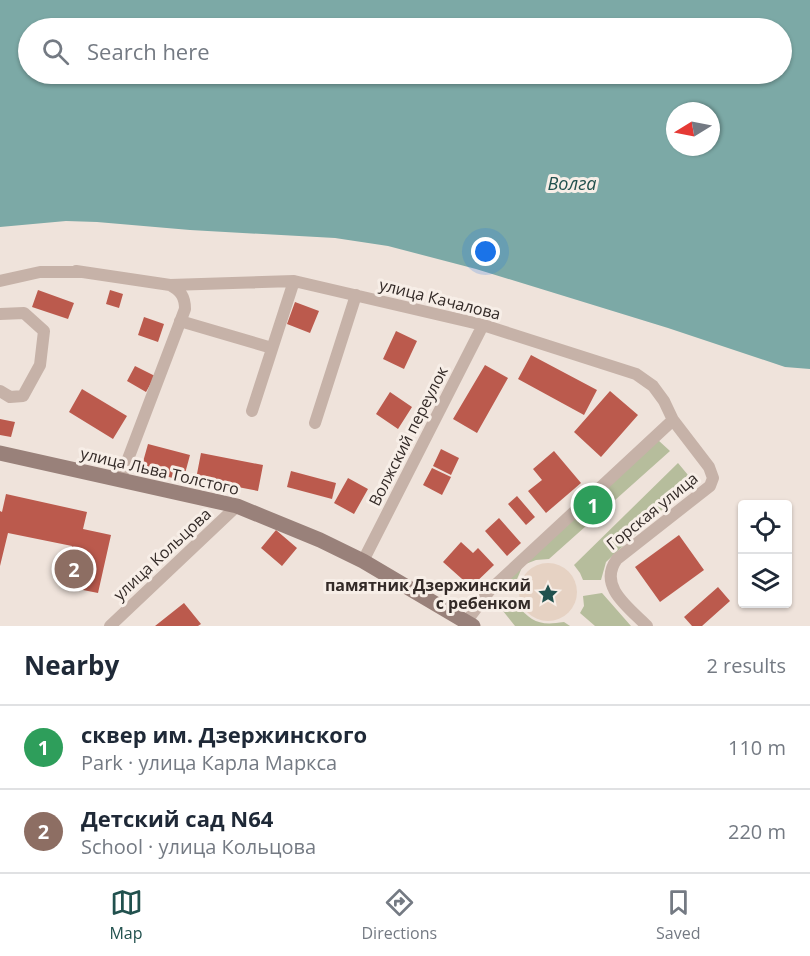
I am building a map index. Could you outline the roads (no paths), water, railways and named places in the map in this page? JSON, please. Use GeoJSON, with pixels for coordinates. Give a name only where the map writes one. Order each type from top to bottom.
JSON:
{"type":"FeatureCollection","features":[{"type":"Feature","properties":{"kind":"main road","name":"улица Льва Толстого"},"geometry":{"type":"LineString","coordinates":[[0,453],[237,506],[320,540],[363,561],[467,625]]}},
{"type":"Feature","properties":{"kind":"street","name":"улица Качалова"},"geometry":{"type":"LineString","coordinates":[[0,281],[40,272],[78,271],[170,285],[294,281],[483,325],[636,374],[653,386],[674,420]]}},
{"type":"Feature","properties":{"kind":"street"},"geometry":{"type":"LineString","coordinates":[[252,411],[294,281]]}},
{"type":"Feature","properties":{"kind":"street"},"geometry":{"type":"LineString","coordinates":[[120,480],[185,309],[183,297],[170,285]]}},
{"type":"Feature","properties":{"kind":"street"},"geometry":{"type":"LineString","coordinates":[[315,423],[356,295]]}},
{"type":"Feature","properties":{"kind":"street"},"geometry":{"type":"LineString","coordinates":[[0,314],[24,313],[44,331],[40,365],[23,396],[10,398],[0,391]]}},
{"type":"Feature","properties":{"kind":"street"},"geometry":{"type":"LineString","coordinates":[[180,321],[272,348]]}},
{"type":"Feature","properties":{"kind":"street","name":"Волжский переулок"},"geometry":{"type":"LineString","coordinates":[[363,561],[483,325]]}},
{"type":"Feature","properties":{"kind":"street"},"geometry":{"type":"LineString","coordinates":[[467,625],[490,591],[674,420]]}},
{"type":"Feature","properties":{"kind":"street","name":"Горская улица"},"geometry":{"type":"LineString","coordinates":[[647,626],[616,596],[612,589],[610,572],[612,565],[710,486],[713,478],[709,467],[674,420]]}},
{"type":"Feature","properties":{"kind":"street","name":"улица Кольцова"},"geometry":{"type":"LineString","coordinates":[[110,626],[237,506]]}},
{"type":"Feature","properties":{"kind":"water","name":"Волга"},"geometry":{"type":"Polygon","coordinates":[[[0,0],[810,0],[810,369],[785,367],[668,328],[476,269],[388,246],[335,238],[66,221],[0,227],[0,0]]]}},
{"type":"Feature","properties":{"kind":"place","name":"сквер им. Дзержинского"},"geometry":{"type":"Point","coordinates":[593,505]}},
{"type":"Feature","properties":{"kind":"place","name":"Детский сад N64"},"geometry":{"type":"Point","coordinates":[74,569]}},
{"type":"Feature","properties":{"kind":"place","name":"памятник Дзержинский с ребенком"},"geometry":{"type":"Point","coordinates":[548,594]}}]}
